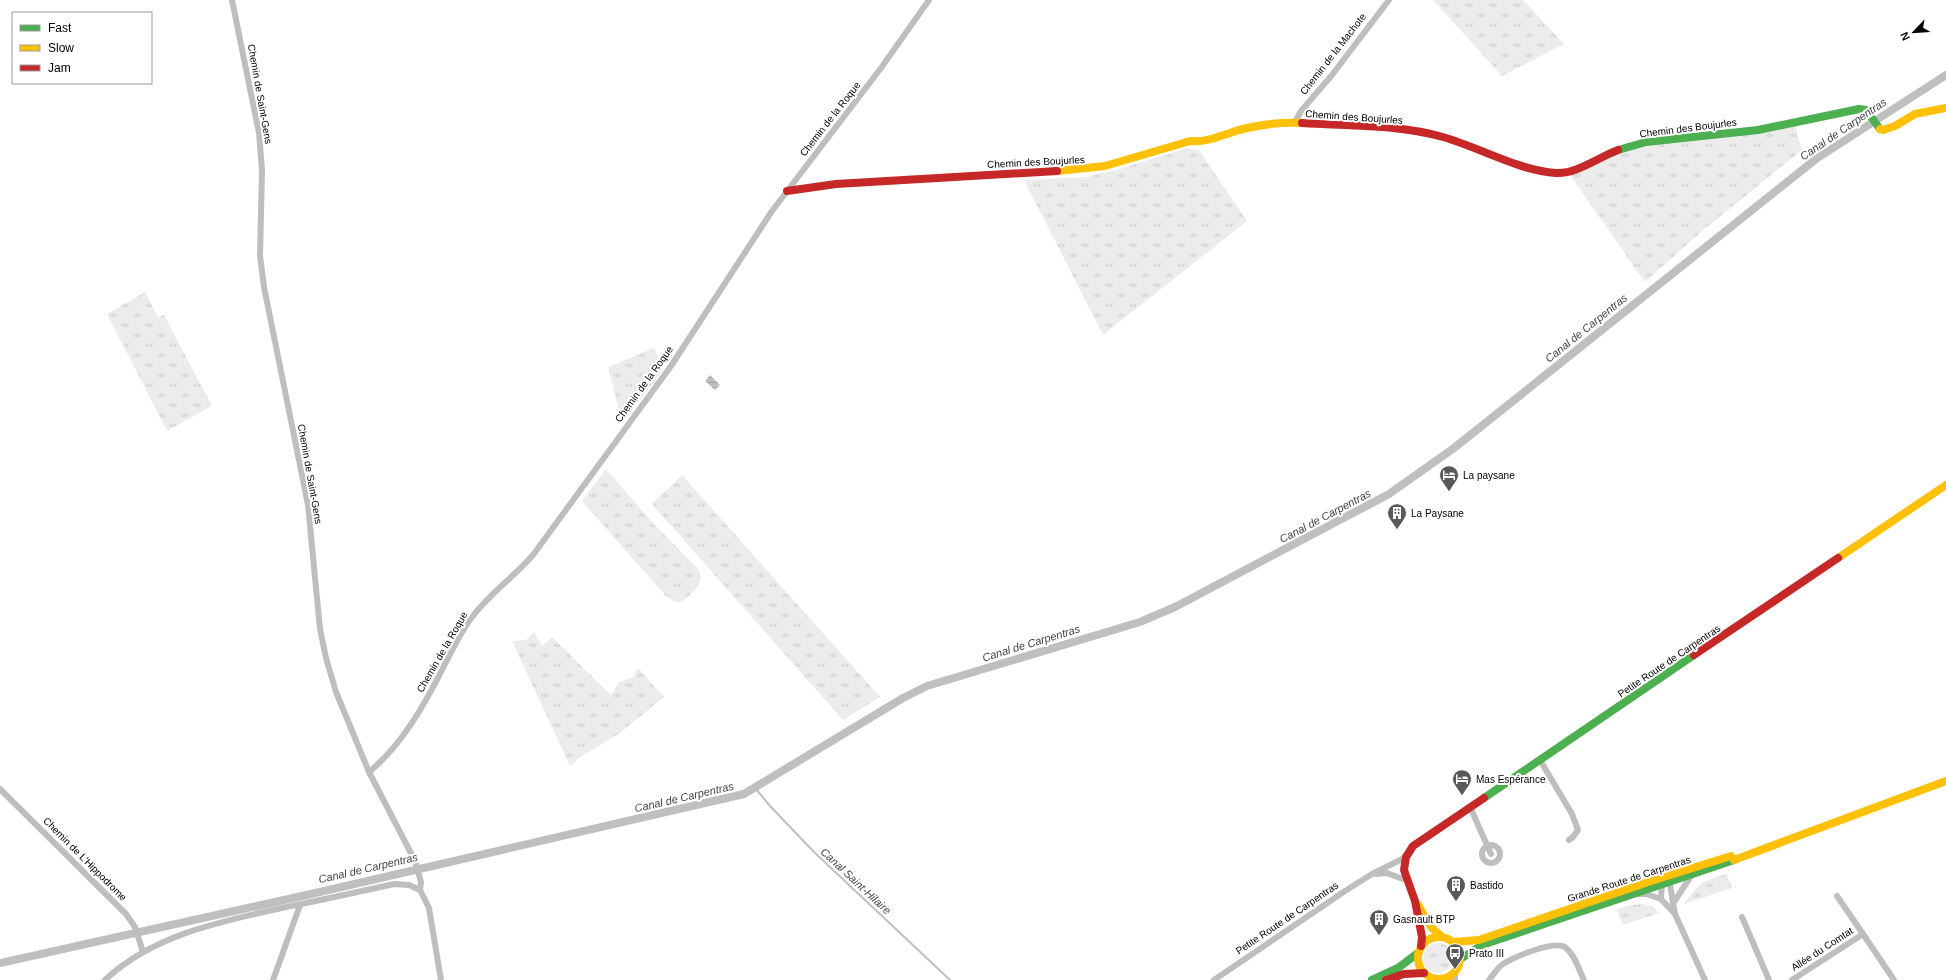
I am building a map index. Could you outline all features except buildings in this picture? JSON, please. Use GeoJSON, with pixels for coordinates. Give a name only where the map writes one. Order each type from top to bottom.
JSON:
{"type":"FeatureCollection","features":[{"type":"Feature","properties":{"kind":"street","name":"Chemin de Saint-Gens"},"geometry":{"type":"LineString","coordinates":[[232,0],[258,133],[262,170],[260,256],[265,293],[308,505],[320,629],[326,658],[336,692],[369,772],[416,865],[419,874],[420,890],[428,908],[441,980]]}},
{"type":"Feature","properties":{"kind":"street","name":"Chemin de la Roque"},"geometry":{"type":"LineString","coordinates":[[369,772],[387,757],[430,694],[462,631],[473,615],[493,594],[519,572],[533,555],[666,372],[752,239],[877,74],[929,0]]}},
{"type":"Feature","properties":{"kind":"street","name":"Chemin de la Machote"},"geometry":{"type":"LineString","coordinates":[[1295,122],[1301,111],[1332,75],[1389,0]]}},
{"type":"Feature","properties":{"kind":"street","name":"Chemin des Boujurles"},"geometry":{"type":"LineString","coordinates":[[787,191],[836,184],[1086,169],[1105,166],[1190,141],[1201,142],[1246,128],[1282,122],[1394,128],[1443,137],[1526,167],[1557,173],[1574,169],[1616,150],[1646,142],[1758,130],[1859,109],[1866,110],[1878,128],[1883,130],[1895,126],[1915,114],[1946,108]]}},
{"type":"Feature","properties":{"kind":"street","name":"Petite Route de Carpentras"},"geometry":{"type":"LineString","coordinates":[[1214,980],[1372,874],[1406,856],[1413,846],[1946,485]]}},
{"type":"Feature","properties":{"kind":"street"},"geometry":{"type":"LineString","coordinates":[[1540,760],[1572,814],[1578,830],[1569,840]]}},
{"type":"Feature","properties":{"kind":"street","name":"Grande Route de Carpentras"},"geometry":{"type":"LineString","coordinates":[[1459,960],[1482,945],[1637,894],[1688,873],[1810,832],[1946,781]]}},
{"type":"Feature","properties":{"kind":"street","name":"Chemin de L'Hippodrome"},"geometry":{"type":"LineString","coordinates":[[0,789],[126,914],[135,929],[143,952]]}},
{"type":"Feature","properties":{"kind":"street"},"geometry":{"type":"LineString","coordinates":[[1470,807],[1492,854]]}},
{"type":"Feature","properties":{"kind":"street"},"geometry":{"type":"LineString","coordinates":[[1406,856],[1404,870],[1416,901],[1431,927],[1441,936]]}},
{"type":"Feature","properties":{"kind":"street"},"geometry":{"type":"LineString","coordinates":[[1372,874],[1387,873],[1408,881]]}},
{"type":"Feature","properties":{"kind":"street"},"geometry":{"type":"LineString","coordinates":[[1674,902],[1688,873]]}},
{"type":"Feature","properties":{"kind":"street","name":"Grande Route de Carpentras"},"geometry":{"type":"LineString","coordinates":[[1441,936],[1453,942],[1463,943],[1479,940],[1651,881],[1688,873]]}},
{"type":"Feature","properties":{"kind":"street"},"geometry":{"type":"LineString","coordinates":[[1651,881],[1663,883]]}},
{"type":"Feature","properties":{"kind":"street"},"geometry":{"type":"LineString","coordinates":[[1661,899],[1663,883]]}},
{"type":"Feature","properties":{"kind":"street"},"geometry":{"type":"LineString","coordinates":[[1663,883],[1674,902],[1675,914]]}},
{"type":"Feature","properties":{"kind":"street"},"geometry":{"type":"LineString","coordinates":[[105,980],[132,958],[143,952],[204,927],[300,904],[394,884],[409,885],[420,890]]}},
{"type":"Feature","properties":{"kind":"street"},"geometry":{"type":"LineString","coordinates":[[1637,894],[1646,894],[1661,899],[1675,914],[1705,980]]}},
{"type":"Feature","properties":{"kind":"street","name":"Allée du Comtat"},"geometry":{"type":"LineString","coordinates":[[1837,896],[1894,980]]}},
{"type":"Feature","properties":{"kind":"street"},"geometry":{"type":"LineString","coordinates":[[1416,901],[1422,937],[1419,950],[1420,967],[1424,973]]}},
{"type":"Feature","properties":{"kind":"street"},"geometry":{"type":"LineString","coordinates":[[273,980],[300,904]]}},
{"type":"Feature","properties":{"kind":"street"},"geometry":{"type":"LineString","coordinates":[[1742,917],[1769,980]]}},
{"type":"Feature","properties":{"kind":"street","name":"Allée du Comtat"},"geometry":{"type":"LineString","coordinates":[[1792,980],[1863,934]]}},
{"type":"Feature","properties":{"kind":"street"},"geometry":{"type":"LineString","coordinates":[[1372,980],[1398,968],[1419,950],[1426,940],[1441,936]]}},
{"type":"Feature","properties":{"kind":"street"},"geometry":{"type":"LineString","coordinates":[[1453,942],[1459,954],[1459,960],[1455,970],[1455,980]]}},
{"type":"Feature","properties":{"kind":"street"},"geometry":{"type":"LineString","coordinates":[[1489,980],[1502,964],[1546,947],[1560,944],[1573,956],[1584,980]]}},
{"type":"Feature","properties":{"kind":"street"},"geometry":{"type":"LineString","coordinates":[[1386,980],[1416,972],[1424,973],[1437,979],[1450,975],[1455,970]]}},
{"type":"Feature","properties":{"kind":"green space"},"geometry":{"type":"Polygon","coordinates":[[[1433,0],[1523,0],[1564,44],[1502,76],[1433,0]]]}},
{"type":"Feature","properties":{"kind":"green space"},"geometry":{"type":"Polygon","coordinates":[[[1795,126],[1802,150],[1701,232],[1645,282],[1570,175],[1616,154],[1642,145],[1795,126]]]}},
{"type":"Feature","properties":{"kind":"green space"},"geometry":{"type":"Polygon","coordinates":[[[1187,148],[1199,150],[1247,221],[1103,335],[1024,180],[1086,177],[1116,170],[1187,148]]]}},
{"type":"Feature","properties":{"kind":"green space"},"geometry":{"type":"Polygon","coordinates":[[[145,292],[158,317],[164,315],[212,406],[167,431],[107,314],[145,292]]]}},
{"type":"Feature","properties":{"kind":"green space"},"geometry":{"type":"Polygon","coordinates":[[[654,348],[663,367],[660,374],[622,423],[608,367],[654,348]]]}},
{"type":"Feature","properties":{"kind":"green space"},"geometry":{"type":"Polygon","coordinates":[[[606,469],[653,523],[699,570],[701,579],[696,589],[682,602],[675,602],[665,595],[582,501],[606,469]]]}},
{"type":"Feature","properties":{"kind":"green space"},"geometry":{"type":"Polygon","coordinates":[[[682,475],[880,697],[843,720],[652,504],[682,475]]]}},
{"type":"Feature","properties":{"kind":"green space"},"geometry":{"type":"Polygon","coordinates":[[[534,632],[542,646],[552,637],[611,695],[619,682],[633,677],[638,668],[664,697],[620,733],[579,758],[570,766],[512,641],[526,640],[534,632]]]}},
{"type":"Feature","properties":{"kind":"green space"},"geometry":{"type":"Polygon","coordinates":[[[1727,874],[1732,888],[1684,904],[1693,891],[1701,884],[1727,874]]]}},
{"type":"Feature","properties":{"kind":"green space"},"geometry":{"type":"Polygon","coordinates":[[[1642,904],[1653,906],[1659,913],[1623,925],[1616,909],[1630,905],[1642,904]]]}},
{"type":"Feature","properties":{"kind":"green space"},"geometry":{"type":"Polygon","coordinates":[[[1438,943],[1449,947],[1453,958],[1449,969],[1438,973],[1427,969],[1423,958],[1427,947],[1438,943]]]}},
{"type":"Feature","properties":{"kind":"shaded area"},"geometry":{"type":"Polygon","coordinates":[[[710,375],[720,385],[715,390],[705,381],[710,375]]]}},
{"type":"Feature","properties":{"kind":"waterway","name":"Canal de Carpentras"},"geometry":{"type":"LineString","coordinates":[[0,963],[311,894],[744,794],[903,698],[927,686],[1140,622],[1175,607],[1389,494],[1454,448],[1816,159],[1946,75]]}},
{"type":"Feature","properties":{"kind":"waterway","name":"Canal Saint-Hilaire"},"geometry":{"type":"LineString","coordinates":[[756,789],[770,806],[814,852],[950,980]]}},
{"type":"Feature","properties":{"kind":"traffic: fast"},"geometry":{"type":"LineString","coordinates":[[1618,150],[1646,142],[1758,130],[1859,109],[1866,110],[1880,129]]}},
{"type":"Feature","properties":{"kind":"traffic: fast"},"geometry":{"type":"LineString","coordinates":[[1484,798],[1694,655]]}},
{"type":"Feature","properties":{"kind":"traffic: fast"},"geometry":{"type":"LineString","coordinates":[[1459,960],[1482,945],[1734,860]]}},
{"type":"Feature","properties":{"kind":"traffic: fast"},"geometry":{"type":"LineString","coordinates":[[1372,980],[1398,968],[1418,953]]}},
{"type":"Feature","properties":{"kind":"traffic: slow"},"geometry":{"type":"LineString","coordinates":[[1880,129],[1883,130],[1895,126],[1915,114],[1946,108]]}},
{"type":"Feature","properties":{"kind":"traffic: slow"},"geometry":{"type":"LineString","coordinates":[[1057,171],[1105,166],[1190,141],[1212,139],[1240,130],[1267,124],[1302,123]]}},
{"type":"Feature","properties":{"kind":"traffic: slow"},"geometry":{"type":"LineString","coordinates":[[1838,558],[1946,485]]}},
{"type":"Feature","properties":{"kind":"traffic: slow"},"geometry":{"type":"LineString","coordinates":[[1734,860],[1946,781]]}},
{"type":"Feature","properties":{"kind":"traffic: slow"},"geometry":{"type":"LineString","coordinates":[[1453,942],[1479,940],[1651,881],[1731,856]]}},
{"type":"Feature","properties":{"kind":"traffic: slow"},"geometry":{"type":"LineString","coordinates":[[1418,905],[1431,927],[1441,936]]}},
{"type":"Feature","properties":{"kind":"traffic: slow"},"geometry":{"type":"LineString","coordinates":[[1435,937],[1443,937],[1454,943],[1460,954],[1460,958],[1460,962],[1454,973],[1443,979],[1435,979],[1424,973],[1418,962],[1418,954],[1424,943],[1435,937]]}},
{"type":"Feature","properties":{"kind":"traffic: jam"},"geometry":{"type":"LineString","coordinates":[[1302,123],[1373,126],[1426,133],[1443,137],[1527,168],[1556,173],[1572,171],[1618,150]]}},
{"type":"Feature","properties":{"kind":"traffic: jam"},"geometry":{"type":"LineString","coordinates":[[787,191],[836,184],[1057,171]]}},
{"type":"Feature","properties":{"kind":"traffic: jam"},"geometry":{"type":"LineString","coordinates":[[1694,655],[1838,558]]}},
{"type":"Feature","properties":{"kind":"traffic: jam"},"geometry":{"type":"LineString","coordinates":[[1421,946],[1422,937],[1415,901],[1404,870],[1406,857],[1413,846],[1484,798]]}},
{"type":"Feature","properties":{"kind":"traffic: jam"},"geometry":{"type":"LineString","coordinates":[[1386,980],[1404,974],[1424,973]]}},
{"type":"Feature","properties":{"kind":"place","name":"La paysane"},"geometry":{"type":"Point","coordinates":[1449,492]}},
{"type":"Feature","properties":{"kind":"place","name":"La Paysane"},"geometry":{"type":"Point","coordinates":[1397,530]}},
{"type":"Feature","properties":{"kind":"place","name":"Mas Espérance"},"geometry":{"type":"Point","coordinates":[1462,796]}},
{"type":"Feature","properties":{"kind":"place","name":"Bastido"},"geometry":{"type":"Point","coordinates":[1456,902]}},
{"type":"Feature","properties":{"kind":"place","name":"Gasnault BTP"},"geometry":{"type":"Point","coordinates":[1379,936]}},
{"type":"Feature","properties":{"kind":"place","name":"Prato III"},"geometry":{"type":"Point","coordinates":[1455,970]}}]}
